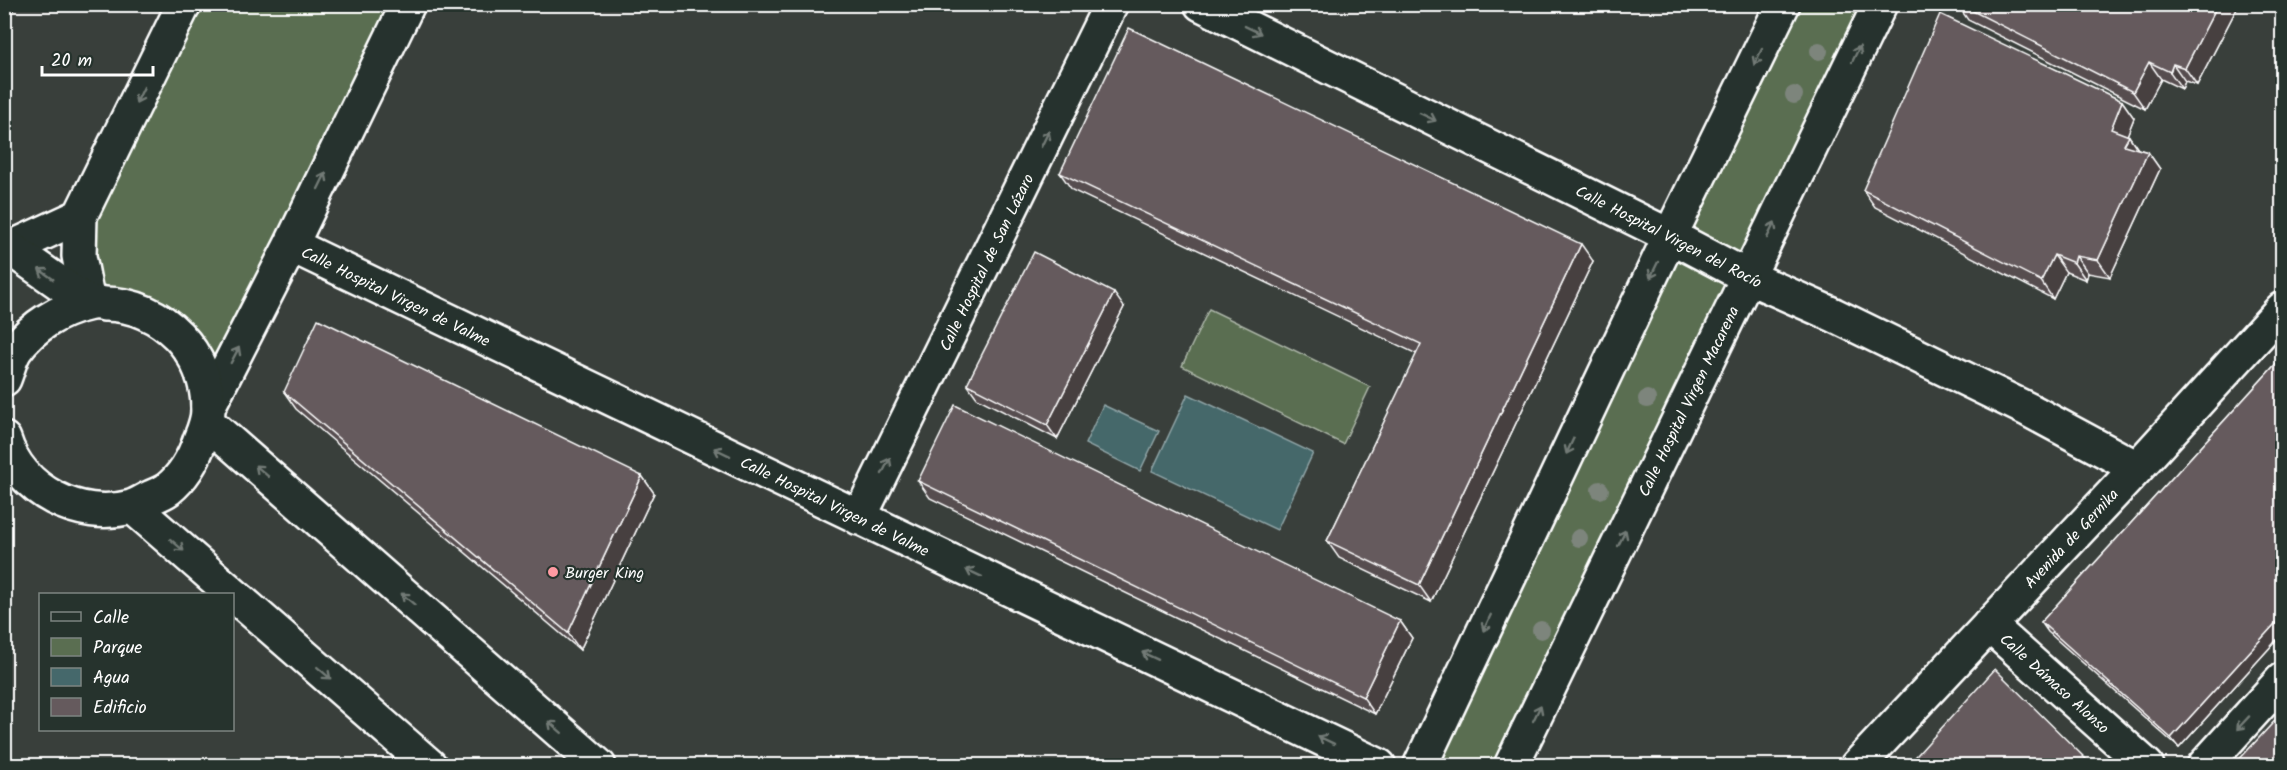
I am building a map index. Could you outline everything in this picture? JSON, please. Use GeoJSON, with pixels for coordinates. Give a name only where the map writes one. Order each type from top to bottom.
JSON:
{"type":"FeatureCollection","features":[{"type":"Feature","properties":{"kind":"street"},"geometry":{"type":"LineString","coordinates":[[88,303],[80,256],[80,216],[184,4]]}},
{"type":"Feature","properties":{"kind":"street"},"geometry":{"type":"LineString","coordinates":[[4,439],[8,450],[24,475],[47,495],[74,507],[103,511],[133,507],[168,489],[194,459],[207,415],[408,4]]}},
{"type":"Feature","properties":{"kind":"street","name":"Calle Hospital de San Lázaro"},"geometry":{"type":"LineString","coordinates":[[860,518],[1111,4]]}},
{"type":"Feature","properties":{"kind":"street","name":"Calle Hospital Virgen del Rocío"},"geometry":{"type":"LineString","coordinates":[[1201,4],[1670,236],[1748,277],[1834,315],[2029,410],[2137,468]]}},
{"type":"Feature","properties":{"kind":"street"},"geometry":{"type":"LineString","coordinates":[[1420,765],[1670,236],[1783,4]]}},
{"type":"Feature","properties":{"kind":"street","name":"Calle Hospital Virgen Macarena"},"geometry":{"type":"LineString","coordinates":[[1511,765],[1880,4]]}},
{"type":"Feature","properties":{"kind":"street"},"geometry":{"type":"LineString","coordinates":[[8,246],[80,216]]}},
{"type":"Feature","properties":{"kind":"street","name":"Calle Hospital Virgen de Valme"},"geometry":{"type":"LineString","coordinates":[[291,245],[1379,765]]}},
{"type":"Feature","properties":{"kind":"street"},"geometry":{"type":"LineString","coordinates":[[8,246],[88,303]]}},
{"type":"Feature","properties":{"kind":"street"},"geometry":{"type":"LineString","coordinates":[[4,379],[15,350],[46,319],[88,303],[118,304],[146,312],[171,328],[191,350],[204,377],[207,415],[599,765]]}},
{"type":"Feature","properties":{"kind":"street","name":"Avenida de Gernika"},"geometry":{"type":"LineString","coordinates":[[1857,765],[2137,468],[2283,309]]}},
{"type":"Feature","properties":{"kind":"street"},"geometry":{"type":"LineString","coordinates":[[133,507],[232,593]]}},
{"type":"Feature","properties":{"kind":"street"},"geometry":{"type":"LineString","coordinates":[[234,595],[430,765]]}},
{"type":"Feature","properties":{"kind":"street","name":"Calle Dámaso Alonso"},"geometry":{"type":"LineString","coordinates":[[1989,625],[2148,765]]}},
{"type":"Feature","properties":{"kind":"street"},"geometry":{"type":"LineString","coordinates":[[2204,765],[2283,680]]}},
{"type":"Feature","properties":{"kind":"green space"},"geometry":{"type":"Polygon","coordinates":[[[184,5],[408,5],[208,407],[191,350],[88,303],[79,256],[184,5]]]}},
{"type":"Feature","properties":{"kind":"green space"},"geometry":{"type":"Polygon","coordinates":[[[1783,5],[1880,5],[1511,765],[1420,766],[1783,5]]]}},
{"type":"Feature","properties":{"kind":"green space"},"geometry":{"type":"Polygon","coordinates":[[[1209,309],[1370,387],[1343,444],[1182,366],[1209,309]]]}},
{"type":"Feature","properties":{"kind":"water"},"geometry":{"type":"Polygon","coordinates":[[[1188,394],[1313,453],[1277,530],[1152,471],[1188,394]]]}},
{"type":"Feature","properties":{"kind":"water"},"geometry":{"type":"Polygon","coordinates":[[[1103,405],[1159,431],[1140,471],[1085,444],[1103,405]]]}},
{"type":"Feature","properties":{"kind":"building"},"geometry":{"type":"Polygon","coordinates":[[[1959,4],[2218,4],[2185,68],[2173,64],[2170,72],[2149,62],[2133,92],[1959,4]]]}},
{"type":"Feature","properties":{"kind":"building"},"geometry":{"type":"Polygon","coordinates":[[[1940,14],[2122,101],[2111,129],[2129,136],[2124,145],[2148,152],[2098,260],[2076,256],[2074,263],[2054,255],[2041,281],[1863,190],[1940,14]]]}},
{"type":"Feature","properties":{"kind":"building"},"geometry":{"type":"Polygon","coordinates":[[[1129,28],[1581,244],[1419,585],[1327,541],[1421,344],[1060,173],[1129,28]]]}},
{"type":"Feature","properties":{"kind":"building"},"geometry":{"type":"Polygon","coordinates":[[[1034,252],[1114,293],[1047,425],[967,384],[1034,252]]]}},
{"type":"Feature","properties":{"kind":"building","name":"Burger King"},"geometry":{"type":"Polygon","coordinates":[[[318,319],[642,476],[568,633],[284,392],[318,319]]]}},
{"type":"Feature","properties":{"kind":"building"},"geometry":{"type":"Polygon","coordinates":[[[2283,356],[2283,615],[2171,738],[2041,622],[2283,356]]]}},
{"type":"Feature","properties":{"kind":"building"},"geometry":{"type":"Polygon","coordinates":[[[955,405],[1400,621],[1363,697],[918,481],[955,405]]]}},
{"type":"Feature","properties":{"kind":"building"},"geometry":{"type":"Polygon","coordinates":[[[1995,669],[2092,765],[1908,765],[1995,669]]]}},
{"type":"Feature","properties":{"kind":"building"},"geometry":{"type":"Polygon","coordinates":[[[2283,712],[2283,765],[2234,765],[2283,712]]]}},
{"type":"Feature","properties":{"kind":"place","name":"Burger King"},"geometry":{"type":"Point","coordinates":[553,572]}}]}
